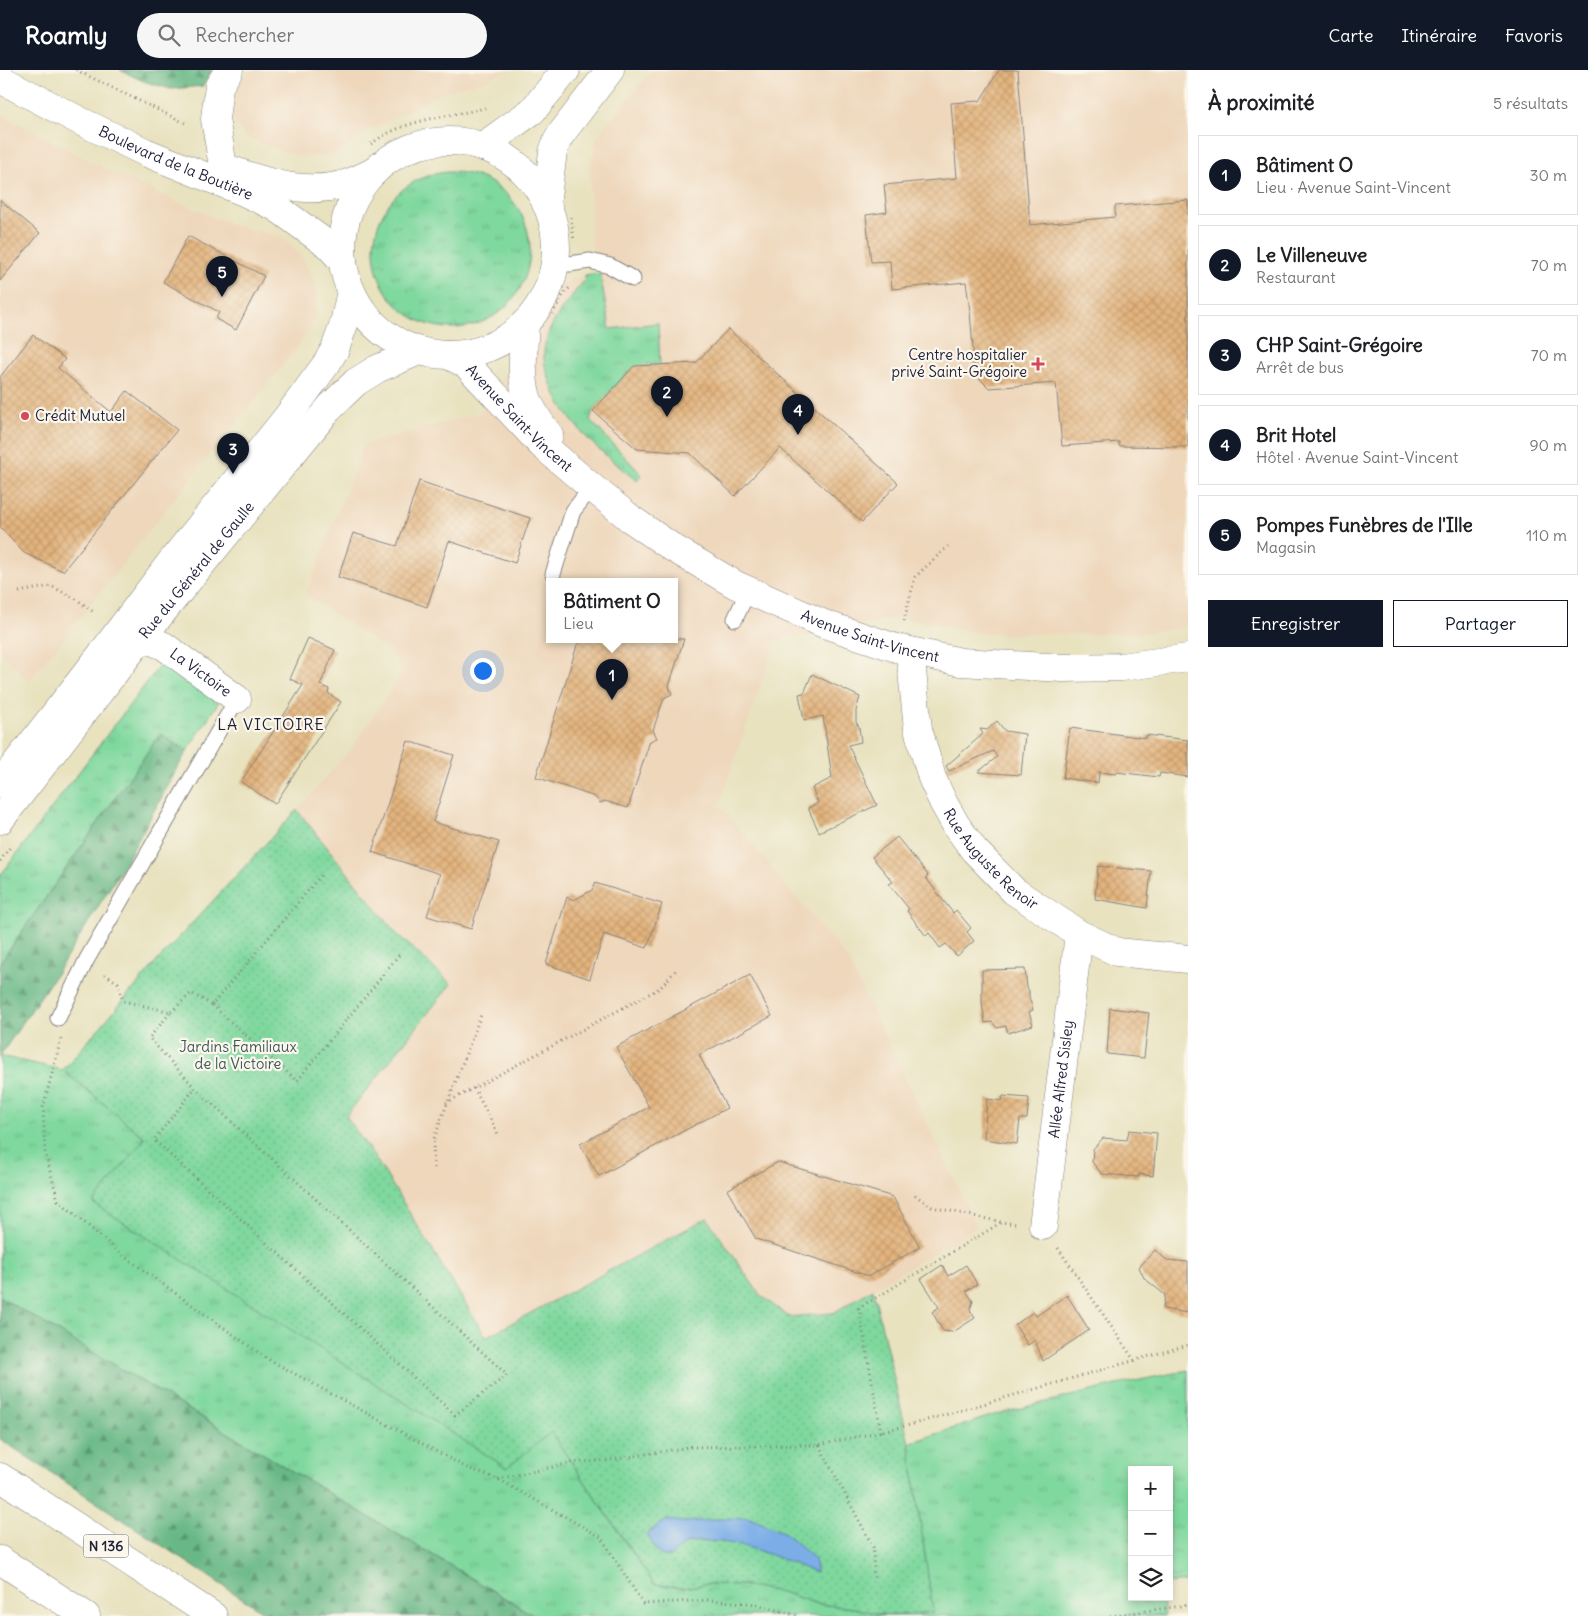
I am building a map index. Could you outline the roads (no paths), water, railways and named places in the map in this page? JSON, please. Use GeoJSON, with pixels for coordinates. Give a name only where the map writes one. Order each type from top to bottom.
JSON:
{"type":"FeatureCollection","features":[{"type":"Feature","properties":{"kind":"main road","name":"Boulevard de la Boutière"},"geometry":{"type":"LineString","coordinates":[[19,70],[153,138],[261,181],[283,187],[328,188],[350,183],[370,160]]}},
{"type":"Feature","properties":{"kind":"main road"},"geometry":{"type":"LineString","coordinates":[[223,166],[216,119],[220,86],[229,70]]}},
{"type":"Feature","properties":{"kind":"main road"},"geometry":{"type":"LineString","coordinates":[[482,146],[532,111],[566,70]]}},
{"type":"Feature","properties":{"kind":"main road"},"geometry":{"type":"LineString","coordinates":[[559,209],[520,169],[502,155],[482,146],[463,142],[443,141],[405,150],[388,160],[370,160],[361,187],[351,204],[345,222],[342,242],[342,261],[351,291],[363,311],[378,329],[398,342],[419,351],[448,355],[469,353],[490,347],[537,322],[536,310],[552,278],[565,264],[556,242],[553,222],[559,209],[556,143],[610,70]]}},
{"type":"Feature","properties":{"kind":"main road","name":"Boulevard de la Boutière"},"geometry":{"type":"LineString","coordinates":[[0,79],[78,120],[145,152],[244,192],[276,208],[328,245],[342,261]]}},
{"type":"Feature","properties":{"kind":"main road","name":"Rue du Général de Gaulle"},"geometry":{"type":"LineString","coordinates":[[0,784],[327,364],[344,324],[351,291]]}},
{"type":"Feature","properties":{"kind":"main road","name":"Avenue Saint-Vincent"},"geometry":{"type":"LineString","coordinates":[[537,322],[524,376],[526,394],[540,423],[590,486]]}},
{"type":"Feature","properties":{"kind":"main road","name":"Rue du Général de Gaulle"},"geometry":{"type":"LineString","coordinates":[[0,820],[153,641],[331,406],[363,377],[376,369],[419,351]]}},
{"type":"Feature","properties":{"kind":"main road","name":"Avenue Saint-Vincent"},"geometry":{"type":"LineString","coordinates":[[448,355],[466,364],[541,444],[631,519],[673,548],[748,591],[824,624],[903,650],[961,662],[1063,668],[1121,667],[1188,658]]}},
{"type":"Feature","properties":{"kind":"main road","name":"La Victoire"},"geometry":{"type":"LineString","coordinates":[[153,641],[237,698]]}},
{"type":"Feature","properties":{"kind":"main road","name":"Rue Auguste Renoir"},"geometry":{"type":"LineString","coordinates":[[903,650],[918,729],[932,778],[956,826],[974,850],[1014,890],[1080,934],[1117,952],[1188,959]]}},
{"type":"Feature","properties":{"kind":"main road","name":"Allée Alfred Sisley"},"geometry":{"type":"LineString","coordinates":[[1043,1226],[1080,934]]}},
{"type":"Feature","properties":{"kind":"main road","name":"N 136"},"geometry":{"type":"LineString","coordinates":[[0,1477],[213,1616]]}},
{"type":"Feature","properties":{"kind":"main road"},"geometry":{"type":"LineString","coordinates":[[0,1560],[86,1616]]}},
{"type":"Feature","properties":{"kind":"lane"},"geometry":{"type":"LineString","coordinates":[[565,264],[590,261],[610,266],[633,279]]}},
{"type":"Feature","properties":{"kind":"lane"},"geometry":{"type":"LineString","coordinates":[[553,574],[572,511],[590,486]]}},
{"type":"Feature","properties":{"kind":"lane"},"geometry":{"type":"LineString","coordinates":[[735,619],[748,591]]}},
{"type":"Feature","properties":{"kind":"lane"},"geometry":{"type":"LineString","coordinates":[[58,1018],[87,959],[237,698]]}},
{"type":"Feature","properties":{"kind":"water"},"geometry":{"type":"Polygon","coordinates":[[[747,1517],[785,1533],[815,1559],[816,1573],[752,1549],[717,1541],[701,1541],[686,1544],[671,1556],[662,1556],[656,1551],[647,1533],[667,1520],[685,1522],[747,1517]]]}},
{"type":"Feature","properties":{"kind":"place","name":"Pompes Funèbres de l'Ille"},"geometry":{"type":"Point","coordinates":[222,297]}},
{"type":"Feature","properties":{"kind":"place","name":"Centre hospitalier privé Saint-Grégoire"},"geometry":{"type":"Point","coordinates":[1038,364]}},
{"type":"Feature","properties":{"kind":"place","name":"Crédit Mutuel"},"geometry":{"type":"Point","coordinates":[25,416]}},
{"type":"Feature","properties":{"kind":"place","name":"Le Villeneuve"},"geometry":{"type":"Point","coordinates":[667,417]}},
{"type":"Feature","properties":{"kind":"place","name":"Brit Hotel"},"geometry":{"type":"Point","coordinates":[798,435]}},
{"type":"Feature","properties":{"kind":"place","name":"CHP Saint-Grégoire"},"geometry":{"type":"Point","coordinates":[233,474]}},
{"type":"Feature","properties":{"kind":"place","name":"Bâtiment O"},"geometry":{"type":"Point","coordinates":[612,700]}},
{"type":"Feature","properties":{"kind":"district","name":"LA VICTOIRE"},"geometry":{"type":"Point","coordinates":[271,724]}},
{"type":"Feature","properties":{"kind":"park label","name":"Jardins Familiaux de la Victoire"},"geometry":{"type":"Point","coordinates":[238,1056]}}]}
